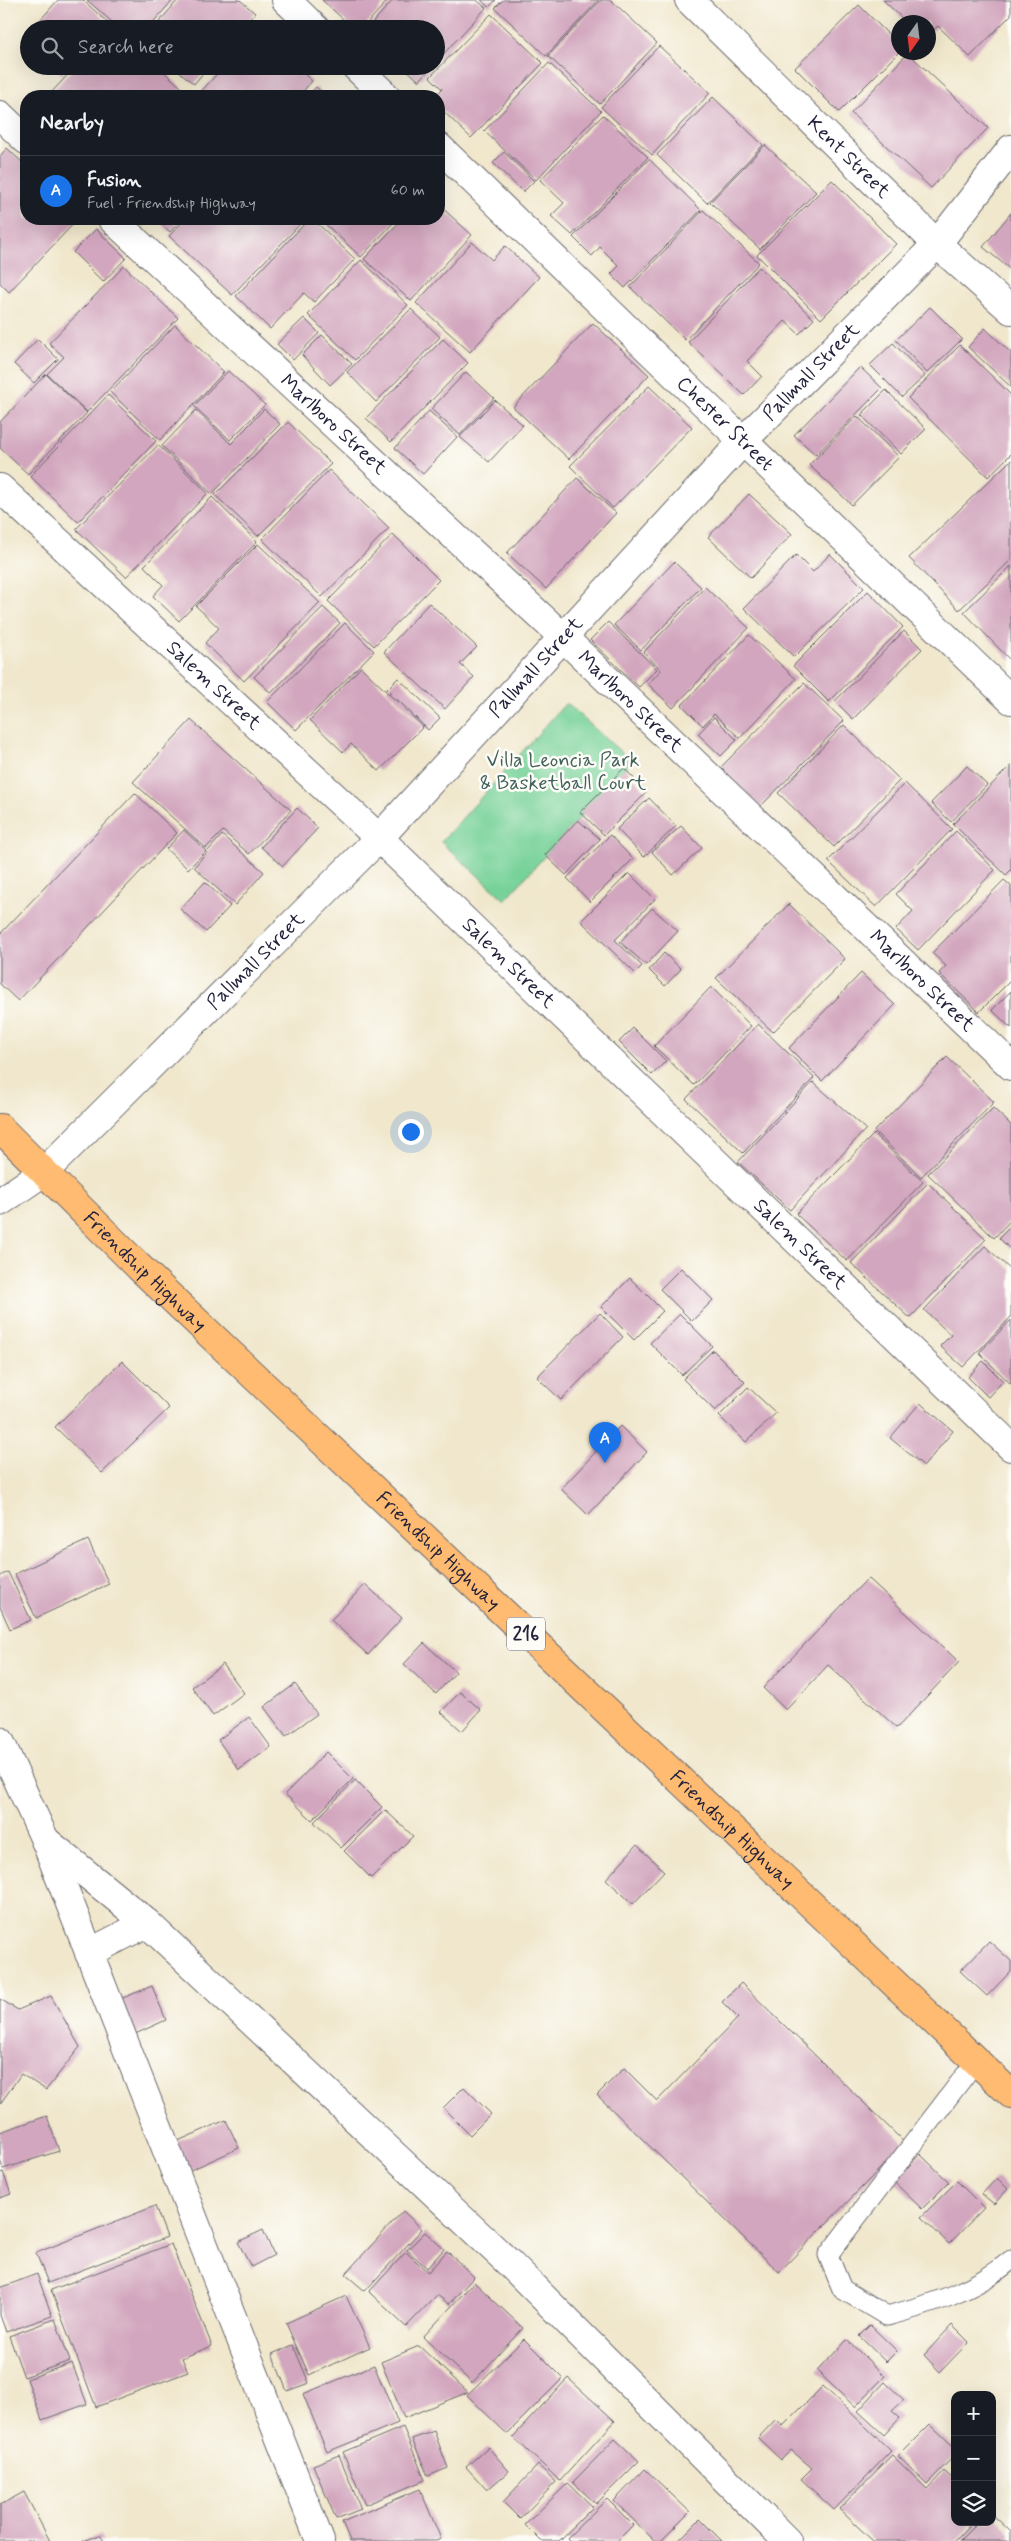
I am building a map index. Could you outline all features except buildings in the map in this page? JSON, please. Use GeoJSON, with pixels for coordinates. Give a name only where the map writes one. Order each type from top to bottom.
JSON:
{"type":"FeatureCollection","features":[{"type":"Feature","properties":{"kind":"main road","name":"Friendship Highway"},"geometry":{"type":"LineString","coordinates":[[0,1128],[152,1279],[1011,2094]]}},
{"type":"Feature","properties":{"kind":"street"},"geometry":{"type":"LineString","coordinates":[[286,0],[307,20]]}},
{"type":"Feature","properties":{"kind":"street","name":"Kent Street"},"geometry":{"type":"LineString","coordinates":[[689,0],[937,244],[1011,310]]}},
{"type":"Feature","properties":{"kind":"street"},"geometry":{"type":"LineString","coordinates":[[364,75],[380,90]]}},
{"type":"Feature","properties":{"kind":"street"},"geometry":{"type":"LineString","coordinates":[[0,115],[20,134]]}},
{"type":"Feature","properties":{"kind":"street","name":"Pallmall Street"},"geometry":{"type":"LineString","coordinates":[[0,1202],[45,1171],[379,838],[744,440],[937,244],[1011,149]]}},
{"type":"Feature","properties":{"kind":"street","name":"Chester Street"},"geometry":{"type":"LineString","coordinates":[[445,152],[1011,700]]}},
{"type":"Feature","properties":{"kind":"street","name":"Marlboro Street"},"geometry":{"type":"LineString","coordinates":[[118,225],[564,638],[1011,1066]]}},
{"type":"Feature","properties":{"kind":"street","name":"Salem Street"},"geometry":{"type":"LineString","coordinates":[[0,488],[379,838],[1011,1446]]}},
{"type":"Feature","properties":{"kind":"street"},"geometry":{"type":"LineString","coordinates":[[0,1741],[45,1840],[320,2541]]}},
{"type":"Feature","properties":{"kind":"street"},"geometry":{"type":"LineString","coordinates":[[45,1840],[147,1923],[509,2263],[787,2541]]}},
{"type":"Feature","properties":{"kind":"street"},"geometry":{"type":"LineString","coordinates":[[89,1953],[147,1923]]}},
{"type":"Feature","properties":{"kind":"lane"},"geometry":{"type":"LineString","coordinates":[[976,2061],[828,2255],[842,2289],[887,2316],[936,2303],[992,2276],[1011,2260]]}},
{"type":"Feature","properties":{"kind":"green space","name":"Villa Leoncia Park & Basketball Court"},"geometry":{"type":"Polygon","coordinates":[[[566,703],[631,761],[505,900],[441,842],[566,703]]]}},
{"type":"Feature","properties":{"kind":"place","name":"Fusion"},"geometry":{"type":"Point","coordinates":[605,1463]}}]}
